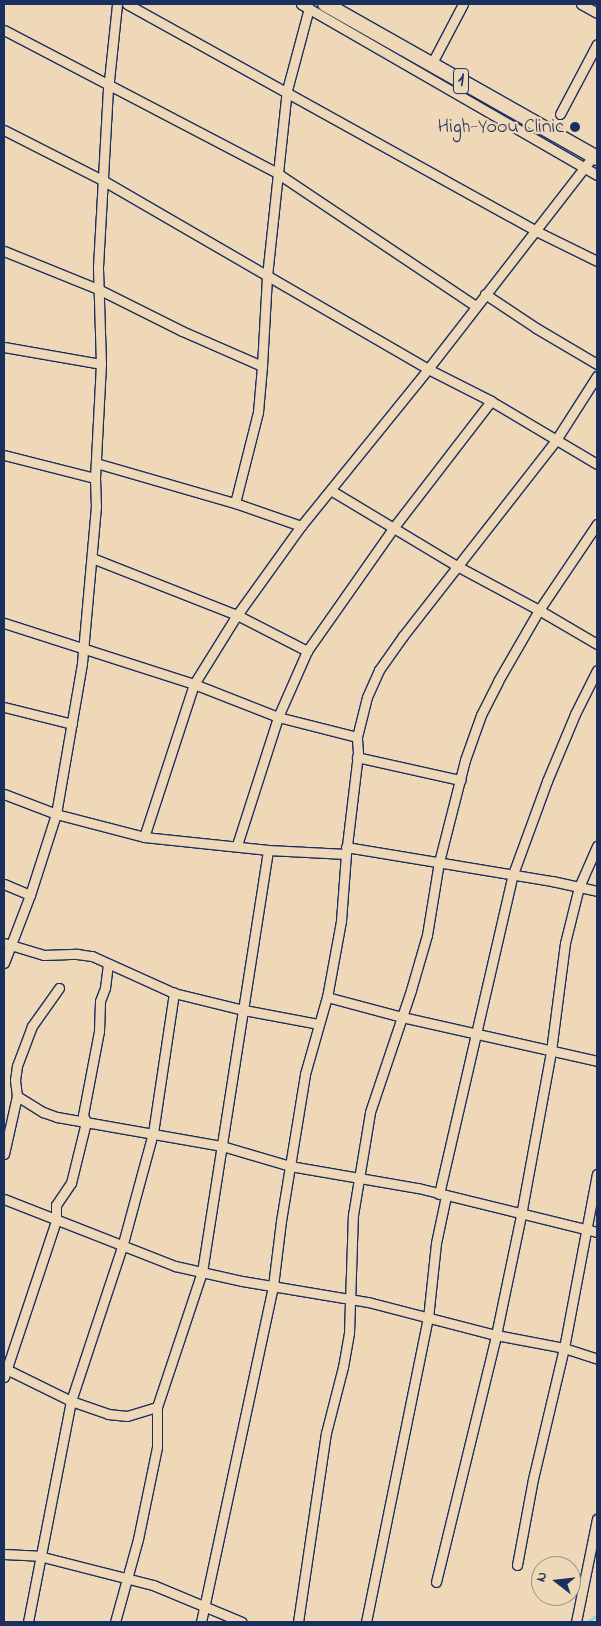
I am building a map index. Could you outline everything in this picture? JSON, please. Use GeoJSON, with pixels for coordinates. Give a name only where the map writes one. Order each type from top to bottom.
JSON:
{"type":"FeatureCollection","features":[{"type":"Feature","properties":{"kind":"main road","name":"1"},"geometry":{"type":"LineString","coordinates":[[325,4],[595,157]]}},
{"type":"Feature","properties":{"kind":"street"},"geometry":{"type":"LineString","coordinates":[[4,962],[7,944],[30,895],[56,814],[84,648],[96,507],[95,478],[101,364],[98,289],[109,84],[117,4]]}},
{"type":"Feature","properties":{"kind":"street"},"geometry":{"type":"LineString","coordinates":[[128,4],[286,90],[536,231],[597,261]]}},
{"type":"Feature","properties":{"kind":"street"},"geometry":{"type":"LineString","coordinates":[[432,63],[463,4]]}},
{"type":"Feature","properties":{"kind":"street"},"geometry":{"type":"LineString","coordinates":[[581,4],[597,13]]}},
{"type":"Feature","properties":{"kind":"street"},"geometry":{"type":"LineString","coordinates":[[235,503],[258,412],[267,276],[286,90],[305,6],[597,175]]}},
{"type":"Feature","properties":{"kind":"street"},"geometry":{"type":"LineString","coordinates":[[4,30],[277,173],[476,306]]}},
{"type":"Feature","properties":{"kind":"street"},"geometry":{"type":"LineString","coordinates":[[560,114],[597,44]]}},
{"type":"Feature","properties":{"kind":"street"},"geometry":{"type":"LineString","coordinates":[[4,130],[104,181],[428,369],[491,401],[597,464]]}},
{"type":"Feature","properties":{"kind":"street"},"geometry":{"type":"LineString","coordinates":[[144,837],[194,684],[237,615],[301,526],[332,491],[485,294],[595,157]]}},
{"type":"Feature","properties":{"kind":"street"},"geometry":{"type":"LineString","coordinates":[[4,251],[98,289],[182,331],[262,366]]}},
{"type":"Feature","properties":{"kind":"street"},"geometry":{"type":"LineString","coordinates":[[485,294],[536,328],[597,364]]}},
{"type":"Feature","properties":{"kind":"street"},"geometry":{"type":"LineString","coordinates":[[4,347],[101,364]]}},
{"type":"Feature","properties":{"kind":"street"},"geometry":{"type":"LineString","coordinates":[[201,1622],[272,1286],[305,1074],[327,997],[341,921],[346,850],[357,757],[357,738],[367,697],[379,670],[457,566],[556,440],[597,376]]}},
{"type":"Feature","properties":{"kind":"street"},"geometry":{"type":"LineString","coordinates":[[236,845],[278,717],[307,651],[394,527],[491,401]]}},
{"type":"Feature","properties":{"kind":"street"},"geometry":{"type":"LineString","coordinates":[[4,455],[95,478]]}},
{"type":"Feature","properties":{"kind":"street"},"geometry":{"type":"LineString","coordinates":[[96,463],[235,503],[301,526]]}},
{"type":"Feature","properties":{"kind":"street"},"geometry":{"type":"LineString","coordinates":[[332,491],[457,566],[597,644]]}},
{"type":"Feature","properties":{"kind":"street"},"geometry":{"type":"LineString","coordinates":[[298,1622],[326,1433],[346,1350],[351,1247],[358,1177],[370,1112],[427,935],[439,862],[460,780],[481,715],[539,610],[597,524]]}},
{"type":"Feature","properties":{"kind":"street"},"geometry":{"type":"LineString","coordinates":[[92,558],[237,615],[307,651]]}},
{"type":"Feature","properties":{"kind":"street"},"geometry":{"type":"LineString","coordinates":[[4,623],[194,684],[278,717],[357,738]]}},
{"type":"Feature","properties":{"kind":"street"},"geometry":{"type":"LineString","coordinates":[[366,1622],[428,1318],[443,1195],[476,1034],[513,874],[546,781],[575,714],[597,670]]}},
{"type":"Feature","properties":{"kind":"street"},"geometry":{"type":"LineString","coordinates":[[4,707],[72,724]]}},
{"type":"Feature","properties":{"kind":"street"},"geometry":{"type":"LineString","coordinates":[[357,757],[460,780]]}},
{"type":"Feature","properties":{"kind":"street"},"geometry":{"type":"LineString","coordinates":[[4,794],[56,814],[144,837],[236,845],[268,850],[346,850],[513,874],[597,891]]}},
{"type":"Feature","properties":{"kind":"street"},"geometry":{"type":"LineString","coordinates":[[436,1582],[496,1335],[521,1215],[551,1052],[564,943],[579,887],[597,846]]}},
{"type":"Feature","properties":{"kind":"street"},"geometry":{"type":"LineString","coordinates":[[114,1622],[127,1578],[157,1447],[157,1407],[202,1272],[268,850]]}},
{"type":"Feature","properties":{"kind":"street"},"geometry":{"type":"LineString","coordinates":[[4,884],[30,895]]}},
{"type":"Feature","properties":{"kind":"street"},"geometry":{"type":"LineString","coordinates":[[7,944],[44,955],[77,954],[92,956],[174,993],[244,1010],[318,1024]]}},
{"type":"Feature","properties":{"kind":"street"},"geometry":{"type":"LineString","coordinates":[[108,964],[105,988],[100,1001],[99,1031],[83,1115],[86,1122],[71,1183],[58,1198],[56,1220],[5,1373],[72,1402],[116,1415],[127,1416],[157,1407]]}},
{"type":"Feature","properties":{"kind":"street"},"geometry":{"type":"LineString","coordinates":[[4,1154],[17,1096],[15,1080],[17,1066],[26,1040],[38,1015],[58,988]]}},
{"type":"Feature","properties":{"kind":"street"},"geometry":{"type":"LineString","coordinates":[[28,1622],[39,1556],[72,1402],[122,1247],[153,1133],[174,993]]}},
{"type":"Feature","properties":{"kind":"street"},"geometry":{"type":"LineString","coordinates":[[327,997],[402,1017],[597,1062]]}},
{"type":"Feature","properties":{"kind":"street"},"geometry":{"type":"LineString","coordinates":[[17,1096],[43,1112],[86,1122],[222,1146],[290,1166],[418,1188],[521,1215],[597,1232]]}},
{"type":"Feature","properties":{"kind":"street"},"geometry":{"type":"LineString","coordinates":[[517,1565],[533,1479],[564,1348],[597,1174]]}},
{"type":"Feature","properties":{"kind":"street"},"geometry":{"type":"LineString","coordinates":[[4,1199],[122,1247],[175,1266],[272,1286],[368,1302],[496,1335],[564,1348],[597,1358]]}},
{"type":"Feature","properties":{"kind":"street"},"geometry":{"type":"LineString","coordinates":[[576,1622],[597,1519]]}},
{"type":"Feature","properties":{"kind":"street"},"geometry":{"type":"LineString","coordinates":[[4,1554],[39,1556],[127,1578],[178,1594],[203,1607],[242,1622]]}},
{"type":"Feature","properties":{"kind":"waterway"},"geometry":{"type":"LineString","coordinates":[[587,1622],[597,1615]]}},
{"type":"Feature","properties":{"kind":"place","name":"High-Yoou Clinic"},"geometry":{"type":"Point","coordinates":[575,127]}}]}
